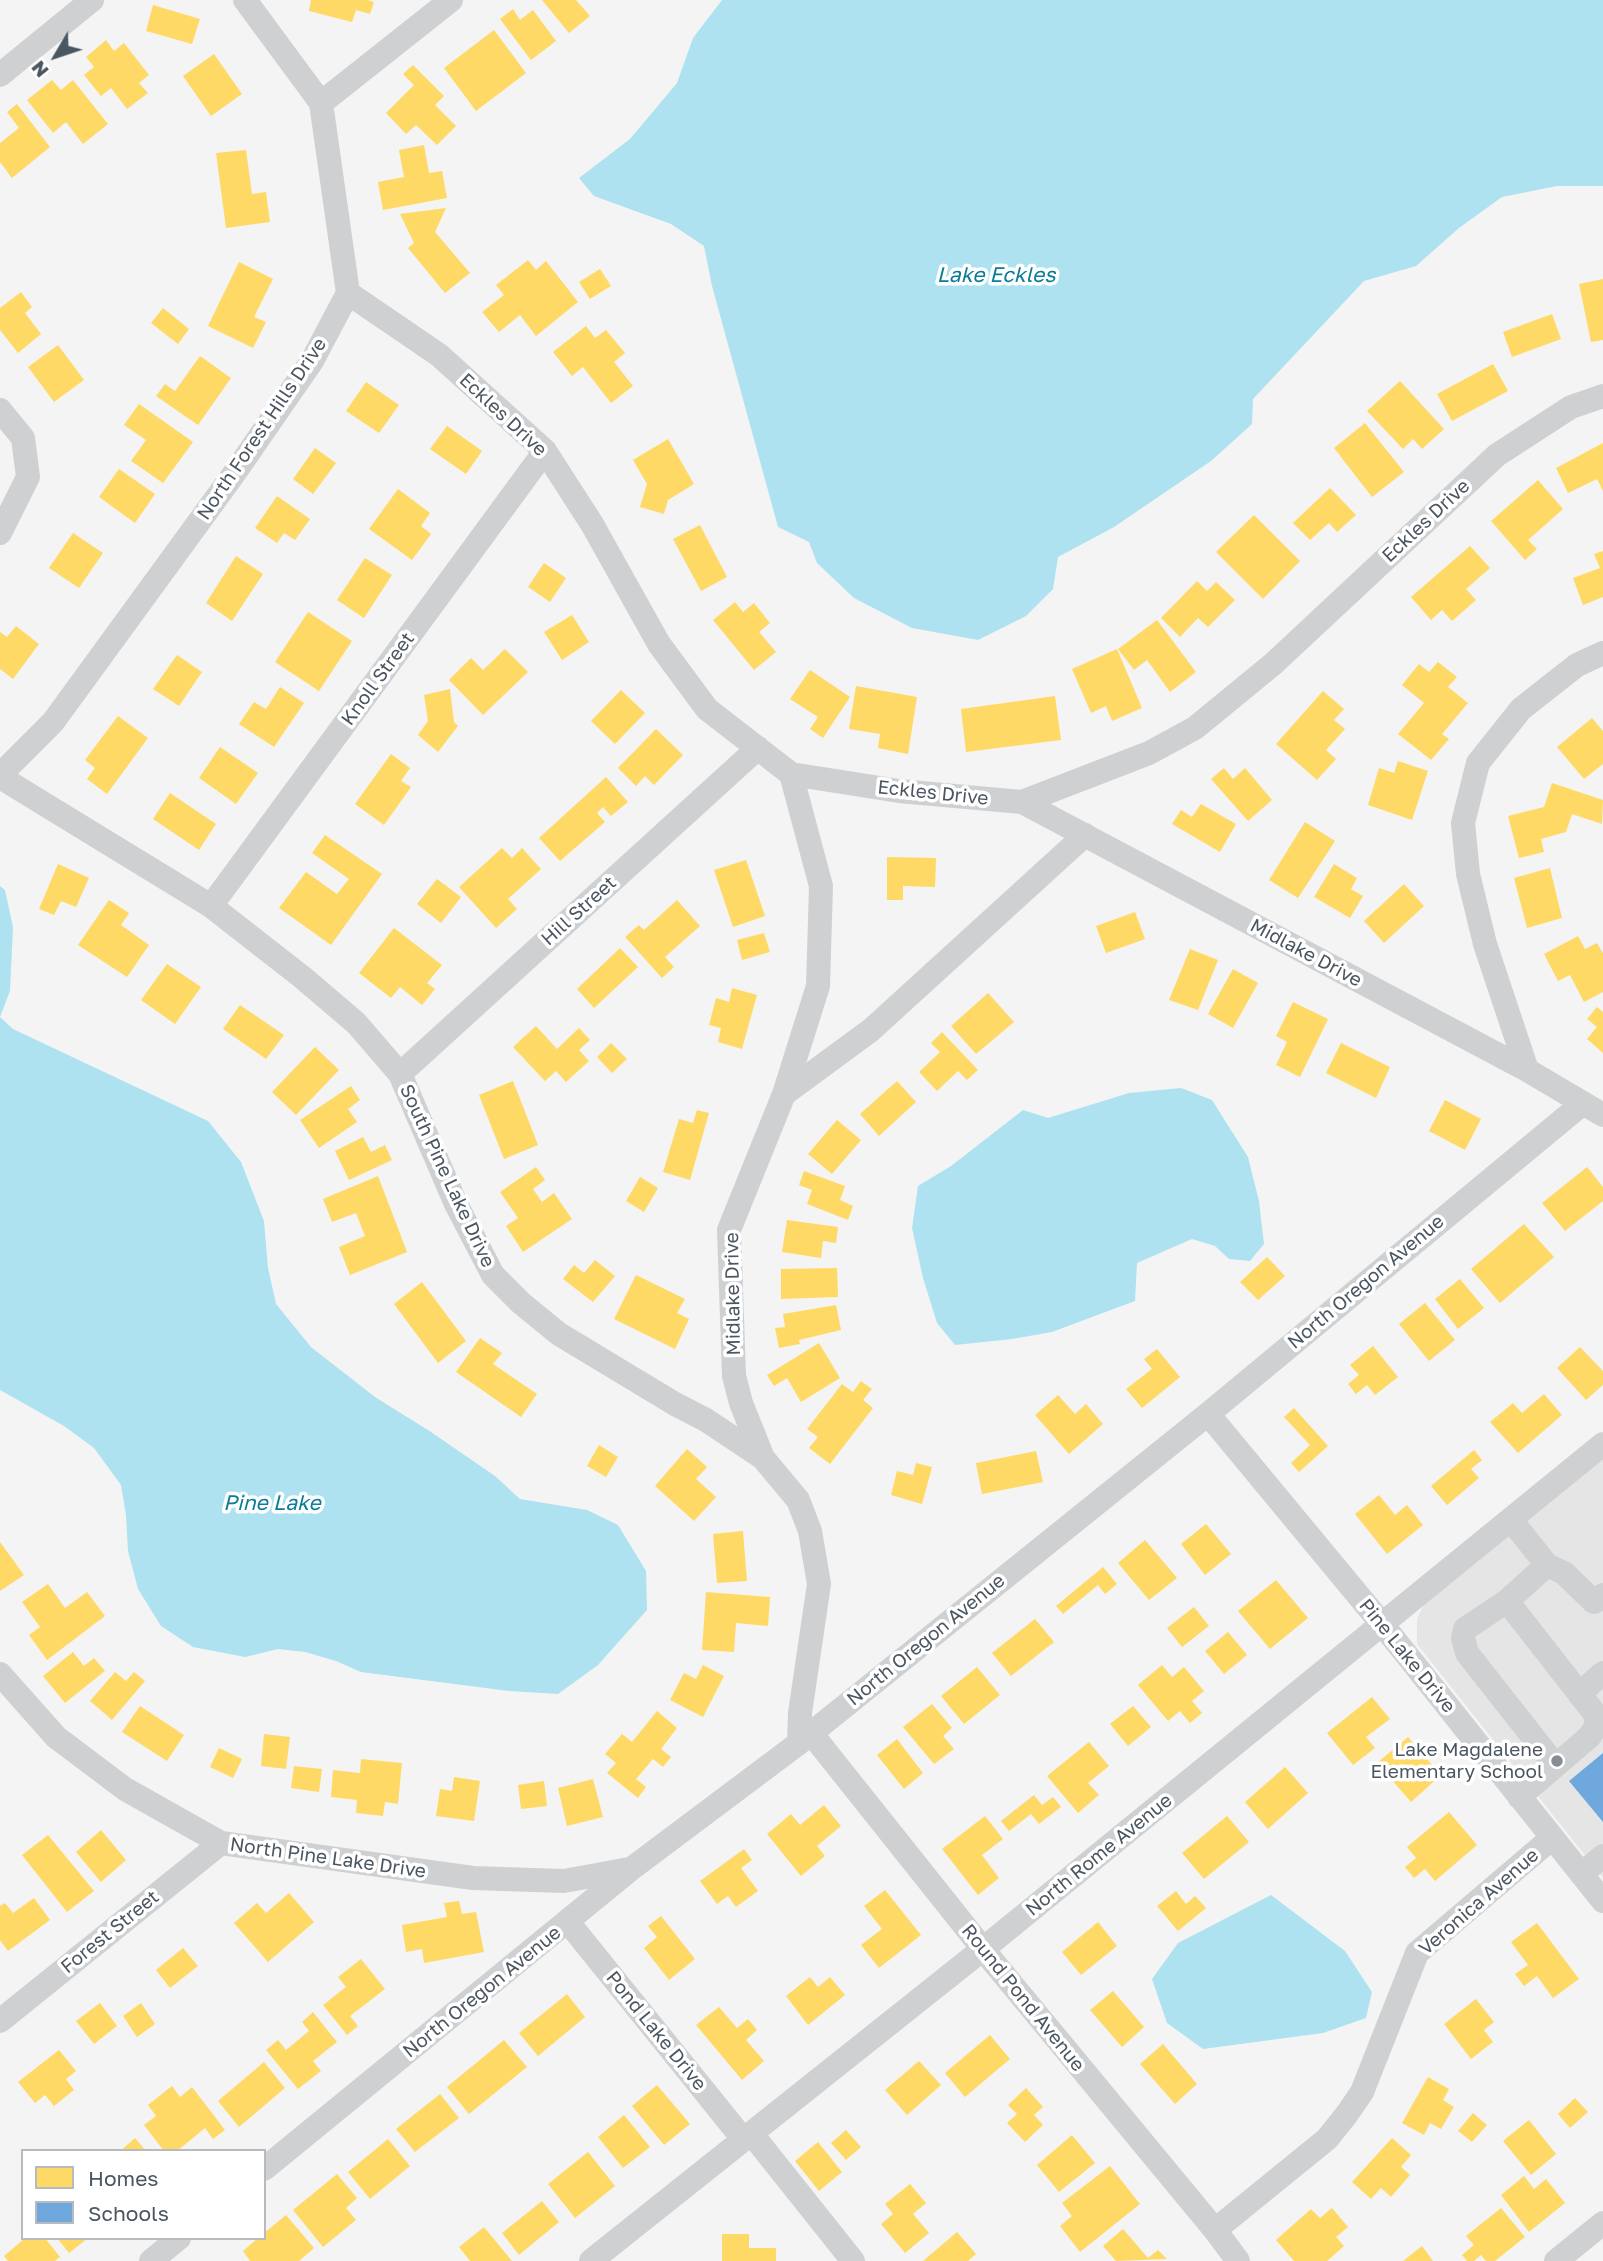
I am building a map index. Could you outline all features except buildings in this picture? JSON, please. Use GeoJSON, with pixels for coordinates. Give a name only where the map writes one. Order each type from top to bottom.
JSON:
{"type":"FeatureCollection","features":[{"type":"Feature","properties":{"kind":"street"},"geometry":{"type":"LineString","coordinates":[[0,75],[92,0]]}},
{"type":"Feature","properties":{"kind":"street"},"geometry":{"type":"LineString","coordinates":[[245,0],[321,103],[348,293]]}},
{"type":"Feature","properties":{"kind":"street"},"geometry":{"type":"LineString","coordinates":[[321,103],[451,0]]}},
{"type":"Feature","properties":{"kind":"street","name":"Eckles Drive"},"geometry":{"type":"LineString","coordinates":[[348,293],[439,355],[545,451],[592,524],[659,644],[707,709],[791,774],[898,791],[1022,802],[1149,753],[1195,728],[1273,664],[1497,455],[1571,407],[1603,396]]}},
{"type":"Feature","properties":{"kind":"street","name":"North Forest Hills Drive"},"geometry":{"type":"LineString","coordinates":[[0,776],[53,722],[236,471],[312,361],[348,293]]}},
{"type":"Feature","properties":{"kind":"street"},"geometry":{"type":"LineString","coordinates":[[0,410],[23,438],[28,477],[0,533]]}},
{"type":"Feature","properties":{"kind":"street","name":"Knoll Street"},"geometry":{"type":"LineString","coordinates":[[211,906],[545,451]]}},
{"type":"Feature","properties":{"kind":"street"},"geometry":{"type":"LineString","coordinates":[[1592,1109],[1527,1070],[1485,944],[1468,874],[1463,823],[1478,763],[1521,709],[1577,665],[1603,653]]}},
{"type":"Feature","properties":{"kind":"street","name":"Hill Street"},"geometry":{"type":"LineString","coordinates":[[400,1074],[758,748]]}},
{"type":"Feature","properties":{"kind":"street","name":"Midlake Drive"},"geometry":{"type":"LineString","coordinates":[[763,1458],[741,1403],[734,1376],[729,1230],[784,1094],[818,986],[821,886],[791,774]]}},
{"type":"Feature","properties":{"kind":"street","name":"South Pine Lake Drive"},"geometry":{"type":"LineString","coordinates":[[0,776],[211,906],[302,976],[356,1023],[400,1074],[456,1204],[493,1275],[521,1303],[559,1334],[706,1420],[763,1458],[798,1500],[810,1531],[819,1584],[800,1713],[805,1738]]}},
{"type":"Feature","properties":{"kind":"street","name":"Midlake Drive"},"geometry":{"type":"LineString","coordinates":[[1022,802],[1527,1070]]}},
{"type":"Feature","properties":{"kind":"street"},"geometry":{"type":"LineString","coordinates":[[784,1094],[871,1030],[1085,835]]}},
{"type":"Feature","properties":{"kind":"street","name":"North Oregon Avenue"},"geometry":{"type":"LineString","coordinates":[[266,2167],[631,1869],[805,1738],[1208,1413],[1592,1109]]}},
{"type":"Feature","properties":{"kind":"street","name":"Pine Lake Drive"},"geometry":{"type":"LineString","coordinates":[[1208,1413],[1382,1624],[1603,1901]]}},
{"type":"Feature","properties":{"kind":"street","name":"North Rome Avenue"},"geometry":{"type":"LineString","coordinates":[[592,2261],[983,1949],[1603,1444]]}},
{"type":"Feature","properties":{"kind":"street"},"geometry":{"type":"LineString","coordinates":[[1511,1520],[1547,1566],[1564,1573],[1600,1604]]}},
{"type":"Feature","properties":{"kind":"street"},"geometry":{"type":"LineString","coordinates":[[1547,1566],[1507,1601],[1465,1629],[1463,1638],[1467,1653],[1555,1765]]}},
{"type":"Feature","properties":{"kind":"street"},"geometry":{"type":"LineString","coordinates":[[1507,1601],[1595,1715],[1596,1727],[1589,1737],[1519,1797]]}},
{"type":"Feature","properties":{"kind":"street"},"geometry":{"type":"LineString","coordinates":[[1579,1694],[1603,1673]]}},
{"type":"Feature","properties":{"kind":"street","name":"North Pine Lake Drive"},"geometry":{"type":"LineString","coordinates":[[0,1674],[56,1737],[125,1789],[221,1843],[473,1878],[564,1881],[631,1869]]}},
{"type":"Feature","properties":{"kind":"street","name":"Round Pond Avenue"},"geometry":{"type":"LineString","coordinates":[[805,1738],[983,1949],[1238,2261]]}},
{"type":"Feature","properties":{"kind":"street","name":"Veronica Avenue"},"geometry":{"type":"LineString","coordinates":[[1215,2230],[1328,2139],[1347,2114],[1362,2092],[1417,1952],[1552,1838]]}},
{"type":"Feature","properties":{"kind":"street","name":"Forest Street"},"geometry":{"type":"LineString","coordinates":[[0,2021],[221,1843]]}},
{"type":"Feature","properties":{"kind":"street"},"geometry":{"type":"LineString","coordinates":[[1581,1874],[1603,1856]]}},
{"type":"Feature","properties":{"kind":"street","name":"Pond Lake Drive"},"geometry":{"type":"LineString","coordinates":[[568,1922],[853,2261]]}},
{"type":"Feature","properties":{"kind":"street"},"geometry":{"type":"LineString","coordinates":[[1556,2261],[1603,2223]]}},
{"type":"Feature","properties":{"kind":"street"},"geometry":{"type":"LineString","coordinates":[[151,2261],[177,2240]]}},
{"type":"Feature","properties":{"kind":"shaded area","name":"Lake Magdalene Elementary School"},"geometry":{"type":"Polygon","coordinates":[[[1603,1457],[1603,1878],[1417,1644],[1417,1619],[1423,1606],[1603,1457]]]}},
{"type":"Feature","properties":{"kind":"water","name":"Lake Eckles"},"geometry":{"type":"Polygon","coordinates":[[[722,0],[1603,0],[1603,186],[1557,186],[1502,197],[1459,228],[1416,266],[1364,281],[1253,399],[1252,424],[1211,461],[1114,527],[1058,557],[1053,589],[1026,616],[978,640],[912,628],[854,598],[817,563],[809,542],[778,527],[712,286],[704,246],[671,224],[594,196],[579,178],[630,139],[677,83],[693,38],[722,0]]]}},
{"type":"Feature","properties":{"kind":"water"},"geometry":{"type":"Polygon","coordinates":[[[0,886],[5,890],[13,927],[10,991],[0,1017],[0,886]]]}},
{"type":"Feature","properties":{"kind":"water","name":"Pine Lake"},"geometry":{"type":"Polygon","coordinates":[[[0,1017],[13,1029],[208,1121],[241,1162],[264,1221],[268,1268],[276,1304],[311,1347],[375,1397],[495,1476],[520,1499],[587,1510],[618,1525],[646,1571],[647,1610],[598,1665],[558,1694],[509,1691],[361,1672],[305,1652],[278,1649],[245,1657],[193,1647],[161,1626],[138,1589],[128,1551],[121,1485],[94,1448],[64,1426],[0,1390],[0,1017]]]}},
{"type":"Feature","properties":{"kind":"water"},"geometry":{"type":"Polygon","coordinates":[[[1181,1088],[1212,1100],[1248,1157],[1259,1201],[1264,1244],[1250,1261],[1229,1259],[1215,1246],[1192,1239],[1137,1263],[1135,1301],[1052,1332],[955,1345],[937,1323],[923,1278],[912,1228],[918,1186],[951,1166],[1023,1110],[1048,1118],[1129,1093],[1181,1088]]]}},
{"type":"Feature","properties":{"kind":"water"},"geometry":{"type":"Polygon","coordinates":[[[1271,1895],[1345,1951],[1372,1992],[1366,2018],[1323,2033],[1203,2049],[1167,2023],[1152,1979],[1178,1943],[1271,1895]]]}},
{"type":"Feature","properties":{"kind":"place","name":"Lake Magdalene Elementary School"},"geometry":{"type":"Point","coordinates":[1557,1761]}}]}
